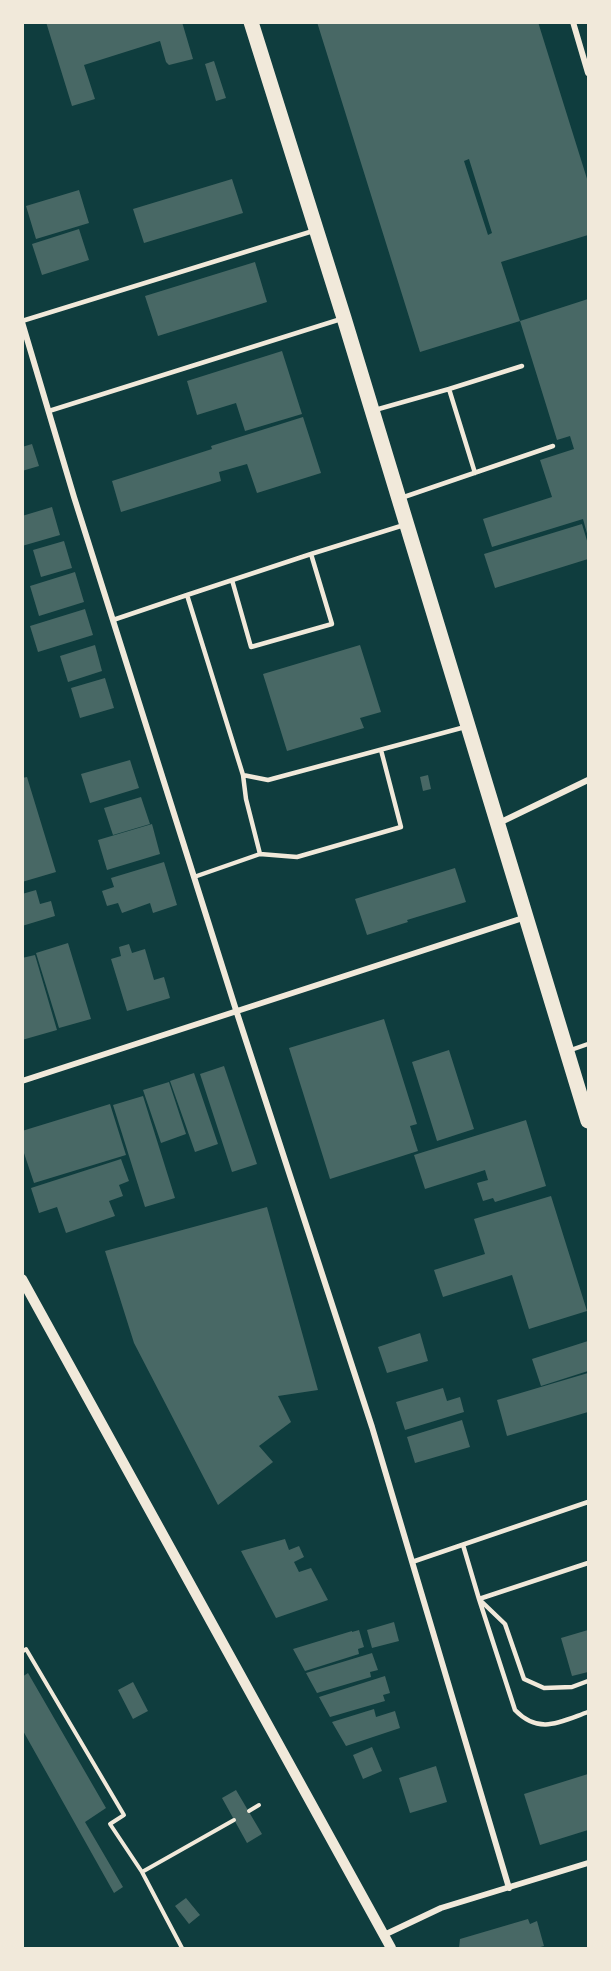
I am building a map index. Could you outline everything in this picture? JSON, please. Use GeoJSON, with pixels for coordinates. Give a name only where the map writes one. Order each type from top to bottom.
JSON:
{"type":"FeatureCollection","features":[{"type":"Feature","properties":{"kind":"main road"},"geometry":{"type":"LineString","coordinates":[[251,22],[499,823],[588,1121]]}},
{"type":"Feature","properties":{"kind":"street"},"geometry":{"type":"LineString","coordinates":[[573,22],[588,73]]}},
{"type":"Feature","properties":{"kind":"street"},"geometry":{"type":"LineString","coordinates":[[22,321],[194,878],[372,1427],[508,1888]]}},
{"type":"Feature","properties":{"kind":"street"},"geometry":{"type":"LineString","coordinates":[[499,823],[588,780]]}},
{"type":"Feature","properties":{"kind":"street"},"geometry":{"type":"LineString","coordinates":[[22,1081],[526,917]]}},
{"type":"Feature","properties":{"kind":"street"},"geometry":{"type":"LineString","coordinates":[[22,1279],[391,1948]]}},
{"type":"Feature","properties":{"kind":"street"},"geometry":{"type":"LineString","coordinates":[[384,1935],[441,1908],[588,1863]]}},
{"type":"Feature","properties":{"kind":"lane"},"geometry":{"type":"LineString","coordinates":[[22,321],[315,231]]}},
{"type":"Feature","properties":{"kind":"lane"},"geometry":{"type":"LineString","coordinates":[[49,411],[344,318]]}},
{"type":"Feature","properties":{"kind":"lane"},"geometry":{"type":"LineString","coordinates":[[371,411],[522,366]]}},
{"type":"Feature","properties":{"kind":"lane"},"geometry":{"type":"LineString","coordinates":[[449,389],[476,473]]}},
{"type":"Feature","properties":{"kind":"lane"},"geometry":{"type":"LineString","coordinates":[[399,499],[553,446]]}},
{"type":"Feature","properties":{"kind":"lane"},"geometry":{"type":"LineString","coordinates":[[113,620],[406,524]]}},
{"type":"Feature","properties":{"kind":"lane"},"geometry":{"type":"LineString","coordinates":[[232,580],[251,647],[332,624],[310,554]]}},
{"type":"Feature","properties":{"kind":"lane"},"geometry":{"type":"LineString","coordinates":[[187,595],[243,775],[246,799],[260,854]]}},
{"type":"Feature","properties":{"kind":"lane"},"geometry":{"type":"LineString","coordinates":[[243,775],[268,780],[469,726]]}},
{"type":"Feature","properties":{"kind":"lane"},"geometry":{"type":"LineString","coordinates":[[194,878],[260,854],[297,857],[401,826],[381,750]]}},
{"type":"Feature","properties":{"kind":"lane"},"geometry":{"type":"LineString","coordinates":[[567,1051],[588,1044]]}},
{"type":"Feature","properties":{"kind":"lane"},"geometry":{"type":"LineString","coordinates":[[412,1562],[588,1502]]}},
{"type":"Feature","properties":{"kind":"lane"},"geometry":{"type":"LineString","coordinates":[[463,1545],[515,1710],[529,1722],[540,1725],[552,1724],[588,1712]]}},
{"type":"Feature","properties":{"kind":"lane"},"geometry":{"type":"LineString","coordinates":[[479,1599],[588,1563]]}},
{"type":"Feature","properties":{"kind":"lane"},"geometry":{"type":"LineString","coordinates":[[479,1599],[505,1624],[524,1678],[544,1688],[572,1686],[588,1681]]}},
{"type":"Feature","properties":{"kind":"path"},"geometry":{"type":"LineString","coordinates":[[22,1653],[26,1649],[124,1815],[110,1824],[142,1872],[182,1948]]}},
{"type":"Feature","properties":{"kind":"path"},"geometry":{"type":"LineString","coordinates":[[249,1811],[259,1806]]}},
{"type":"Feature","properties":{"kind":"path"},"geometry":{"type":"LineString","coordinates":[[142,1872],[234,1820]]}},
{"type":"Feature","properties":{"kind":"building"},"geometry":{"type":"Polygon","coordinates":[[[46,22],[182,22],[193,59],[169,65],[160,41],[84,65],[95,99],[72,106],[46,22]]]}},
{"type":"Feature","properties":{"kind":"building"},"geometry":{"type":"Polygon","coordinates":[[[317,22],[538,22],[588,182],[588,235],[501,262],[520,321],[420,352],[317,22]],[[469,159],[464,161],[488,235],[492,233],[469,159]]]}},
{"type":"Feature","properties":{"kind":"building"},"geometry":{"type":"Polygon","coordinates":[[[214,61],[226,98],[216,101],[205,64],[214,61]]]}},
{"type":"Feature","properties":{"kind":"building"},"geometry":{"type":"Polygon","coordinates":[[[232,179],[243,213],[144,243],[133,209],[232,179]]]}},
{"type":"Feature","properties":{"kind":"building"},"geometry":{"type":"Polygon","coordinates":[[[79,190],[89,223],[36,239],[26,206],[79,190]]]}},
{"type":"Feature","properties":{"kind":"building"},"geometry":{"type":"Polygon","coordinates":[[[79,229],[89,260],[42,275],[32,244],[79,229]]]}},
{"type":"Feature","properties":{"kind":"building"},"geometry":{"type":"Polygon","coordinates":[[[255,262],[267,302],[158,336],[145,296],[255,262]]]}},
{"type":"Feature","properties":{"kind":"building"},"geometry":{"type":"Polygon","coordinates":[[[588,299],[588,537],[583,519],[492,547],[483,519],[552,497],[540,460],[574,449],[570,436],[557,440],[520,321],[588,299]]]}},
{"type":"Feature","properties":{"kind":"building"},"geometry":{"type":"Polygon","coordinates":[[[282,351],[302,414],[245,431],[236,403],[197,415],[187,381],[282,351]]]}},
{"type":"Feature","properties":{"kind":"building"},"geometry":{"type":"Polygon","coordinates":[[[303,417],[321,473],[257,493],[247,464],[219,472],[221,481],[121,512],[112,481],[303,417]]]}},
{"type":"Feature","properties":{"kind":"building"},"geometry":{"type":"Polygon","coordinates":[[[32,444],[39,466],[22,471],[22,447],[32,444]]]}},
{"type":"Feature","properties":{"kind":"building"},"geometry":{"type":"Polygon","coordinates":[[[52,507],[60,535],[22,546],[22,516],[52,507]]]}},
{"type":"Feature","properties":{"kind":"building"},"geometry":{"type":"Polygon","coordinates":[[[582,524],[588,544],[588,559],[495,588],[484,554],[582,524]]]}},
{"type":"Feature","properties":{"kind":"building"},"geometry":{"type":"Polygon","coordinates":[[[64,541],[72,568],[41,577],[33,550],[64,541]]]}},
{"type":"Feature","properties":{"kind":"building"},"geometry":{"type":"Polygon","coordinates":[[[75,572],[84,602],[39,616],[30,586],[75,572]]]}},
{"type":"Feature","properties":{"kind":"building"},"geometry":{"type":"Polygon","coordinates":[[[85,609],[93,635],[38,652],[30,626],[85,609]]]}},
{"type":"Feature","properties":{"kind":"building"},"geometry":{"type":"Polygon","coordinates":[[[95,645],[102,671],[68,682],[60,656],[95,645]]]}},
{"type":"Feature","properties":{"kind":"building"},"geometry":{"type":"Polygon","coordinates":[[[360,645],[381,712],[360,718],[364,728],[287,751],[263,674],[360,645]]]}},
{"type":"Feature","properties":{"kind":"building"},"geometry":{"type":"Polygon","coordinates":[[[105,678],[114,708],[80,718],[71,688],[105,678]]]}},
{"type":"Feature","properties":{"kind":"building"},"geometry":{"type":"Polygon","coordinates":[[[130,760],[139,788],[90,803],[81,774],[130,760]]]}},
{"type":"Feature","properties":{"kind":"building"},"geometry":{"type":"Polygon","coordinates":[[[428,775],[431,789],[423,791],[420,777],[428,775]]]}},
{"type":"Feature","properties":{"kind":"building"},"geometry":{"type":"Polygon","coordinates":[[[27,777],[56,872],[22,882],[22,778],[27,777]]]}},
{"type":"Feature","properties":{"kind":"building"},"geometry":{"type":"Polygon","coordinates":[[[141,797],[150,824],[113,835],[104,808],[141,797]]]}},
{"type":"Feature","properties":{"kind":"building"},"geometry":{"type":"Polygon","coordinates":[[[152,824],[160,854],[107,870],[98,840],[152,824]]]}},
{"type":"Feature","properties":{"kind":"building"},"geometry":{"type":"Polygon","coordinates":[[[164,862],[177,905],[153,913],[150,903],[122,913],[118,903],[107,906],[102,891],[114,887],[111,878],[164,862]]]}},
{"type":"Feature","properties":{"kind":"building"},"geometry":{"type":"Polygon","coordinates":[[[455,868],[466,902],[367,935],[355,899],[455,868]]]}},
{"type":"Feature","properties":{"kind":"building"},"geometry":{"type":"Polygon","coordinates":[[[36,890],[40,904],[51,901],[55,916],[22,926],[22,894],[36,890]]]}},
{"type":"Feature","properties":{"kind":"building"},"geometry":{"type":"Polygon","coordinates":[[[68,943],[91,1019],[59,1028],[36,953],[68,943]]]}},
{"type":"Feature","properties":{"kind":"building"},"geometry":{"type":"Polygon","coordinates":[[[129,944],[132,953],[145,949],[154,980],[164,977],[170,998],[127,1011],[111,959],[121,956],[119,947],[129,944]]]}},
{"type":"Feature","properties":{"kind":"building"},"geometry":{"type":"Polygon","coordinates":[[[35,955],[57,1030],[22,1040],[22,958],[35,955]]]}},
{"type":"Feature","properties":{"kind":"building"},"geometry":{"type":"Polygon","coordinates":[[[384,1019],[417,1124],[410,1126],[418,1151],[330,1179],[289,1048],[384,1019]]]}},
{"type":"Feature","properties":{"kind":"building"},"geometry":{"type":"Polygon","coordinates":[[[449,1050],[474,1129],[437,1141],[412,1062],[449,1050]]]}},
{"type":"Feature","properties":{"kind":"building"},"geometry":{"type":"Polygon","coordinates":[[[224,1066],[257,1164],[232,1172],[200,1074],[224,1066]]]}},
{"type":"Feature","properties":{"kind":"building"},"geometry":{"type":"Polygon","coordinates":[[[194,1073],[218,1144],[195,1152],[170,1081],[194,1073]]]}},
{"type":"Feature","properties":{"kind":"building"},"geometry":{"type":"Polygon","coordinates":[[[169,1082],[186,1134],[161,1143],[143,1090],[169,1082]]]}},
{"type":"Feature","properties":{"kind":"building"},"geometry":{"type":"Polygon","coordinates":[[[143,1096],[175,1198],[145,1207],[113,1105],[143,1096]]]}},
{"type":"Feature","properties":{"kind":"building"},"geometry":{"type":"Polygon","coordinates":[[[110,1104],[126,1155],[34,1183],[22,1147],[22,1131],[110,1104]]]}},
{"type":"Feature","properties":{"kind":"building"},"geometry":{"type":"Polygon","coordinates":[[[526,1120],[546,1186],[495,1202],[493,1198],[483,1201],[477,1183],[488,1180],[485,1170],[425,1189],[414,1155],[526,1120]]]}},
{"type":"Feature","properties":{"kind":"building"},"geometry":{"type":"Polygon","coordinates":[[[121,1159],[129,1181],[119,1185],[123,1196],[109,1201],[115,1216],[66,1233],[57,1207],[39,1213],[31,1188],[121,1159]]]}},
{"type":"Feature","properties":{"kind":"building"},"geometry":{"type":"Polygon","coordinates":[[[551,1196],[587,1311],[529,1329],[512,1275],[443,1297],[434,1270],[485,1254],[474,1219],[551,1196]]]}},
{"type":"Feature","properties":{"kind":"building"},"geometry":{"type":"Polygon","coordinates":[[[267,1207],[318,1390],[278,1396],[291,1422],[259,1446],[273,1462],[218,1505],[134,1343],[105,1251],[267,1207]]]}},
{"type":"Feature","properties":{"kind":"building"},"geometry":{"type":"Polygon","coordinates":[[[420,1333],[428,1361],[387,1373],[378,1347],[420,1333]]]}},
{"type":"Feature","properties":{"kind":"building"},"geometry":{"type":"Polygon","coordinates":[[[588,1341],[588,1371],[541,1386],[532,1359],[588,1341]]]}},
{"type":"Feature","properties":{"kind":"building"},"geometry":{"type":"Polygon","coordinates":[[[588,1373],[588,1412],[507,1436],[497,1400],[588,1373]]]}},
{"type":"Feature","properties":{"kind":"building"},"geometry":{"type":"Polygon","coordinates":[[[443,1388],[447,1401],[460,1397],[464,1412],[405,1430],[396,1402],[443,1388]]]}},
{"type":"Feature","properties":{"kind":"building"},"geometry":{"type":"Polygon","coordinates":[[[462,1420],[470,1447],[415,1463],[407,1437],[462,1420]]]}},
{"type":"Feature","properties":{"kind":"building"},"geometry":{"type":"Polygon","coordinates":[[[285,1539],[289,1550],[299,1546],[304,1557],[294,1562],[299,1572],[311,1568],[328,1600],[276,1618],[241,1551],[285,1539]]]}},
{"type":"Feature","properties":{"kind":"building"},"geometry":{"type":"Polygon","coordinates":[[[394,1622],[399,1641],[372,1648],[367,1630],[394,1622]]]}},
{"type":"Feature","properties":{"kind":"building"},"geometry":{"type":"Polygon","coordinates":[[[359,1630],[364,1647],[358,1649],[359,1654],[305,1671],[293,1649],[352,1631],[359,1630]]]}},
{"type":"Feature","properties":{"kind":"building"},"geometry":{"type":"Polygon","coordinates":[[[588,1630],[588,1672],[572,1676],[561,1638],[588,1630]]]}},
{"type":"Feature","properties":{"kind":"building"},"geometry":{"type":"Polygon","coordinates":[[[372,1653],[378,1670],[370,1672],[371,1677],[317,1693],[306,1673],[372,1653]]]}},
{"type":"Feature","properties":{"kind":"building"},"geometry":{"type":"Polygon","coordinates":[[[28,1673],[106,1808],[85,1822],[123,1887],[114,1893],[22,1729],[22,1677],[28,1673]]]}},
{"type":"Feature","properties":{"kind":"building"},"geometry":{"type":"Polygon","coordinates":[[[385,1676],[390,1693],[383,1695],[385,1701],[330,1717],[319,1697],[385,1676]]]}},
{"type":"Feature","properties":{"kind":"building"},"geometry":{"type":"Polygon","coordinates":[[[133,1682],[148,1711],[133,1719],[118,1690],[133,1682]]]}},
{"type":"Feature","properties":{"kind":"building"},"geometry":{"type":"Polygon","coordinates":[[[374,1709],[376,1717],[395,1711],[400,1728],[346,1746],[332,1722],[374,1709]]]}},
{"type":"Feature","properties":{"kind":"building"},"geometry":{"type":"Polygon","coordinates":[[[372,1747],[382,1771],[363,1779],[353,1755],[372,1747]]]}},
{"type":"Feature","properties":{"kind":"building"},"geometry":{"type":"Polygon","coordinates":[[[436,1766],[447,1802],[410,1813],[399,1778],[436,1766]]]}},
{"type":"Feature","properties":{"kind":"building"},"geometry":{"type":"Polygon","coordinates":[[[588,1774],[588,1830],[540,1845],[524,1794],[588,1774]]]}},
{"type":"Feature","properties":{"kind":"building"},"geometry":{"type":"Polygon","coordinates":[[[236,1790],[262,1834],[247,1843],[222,1798],[236,1790]]]}},
{"type":"Feature","properties":{"kind":"building"},"geometry":{"type":"Polygon","coordinates":[[[186,1898],[200,1915],[189,1924],[175,1906],[186,1898]]]}},
{"type":"Feature","properties":{"kind":"building"},"geometry":{"type":"Polygon","coordinates":[[[528,1919],[530,1924],[537,1921],[544,1946],[537,1948],[459,1948],[460,1939],[528,1919]]]}}]}
